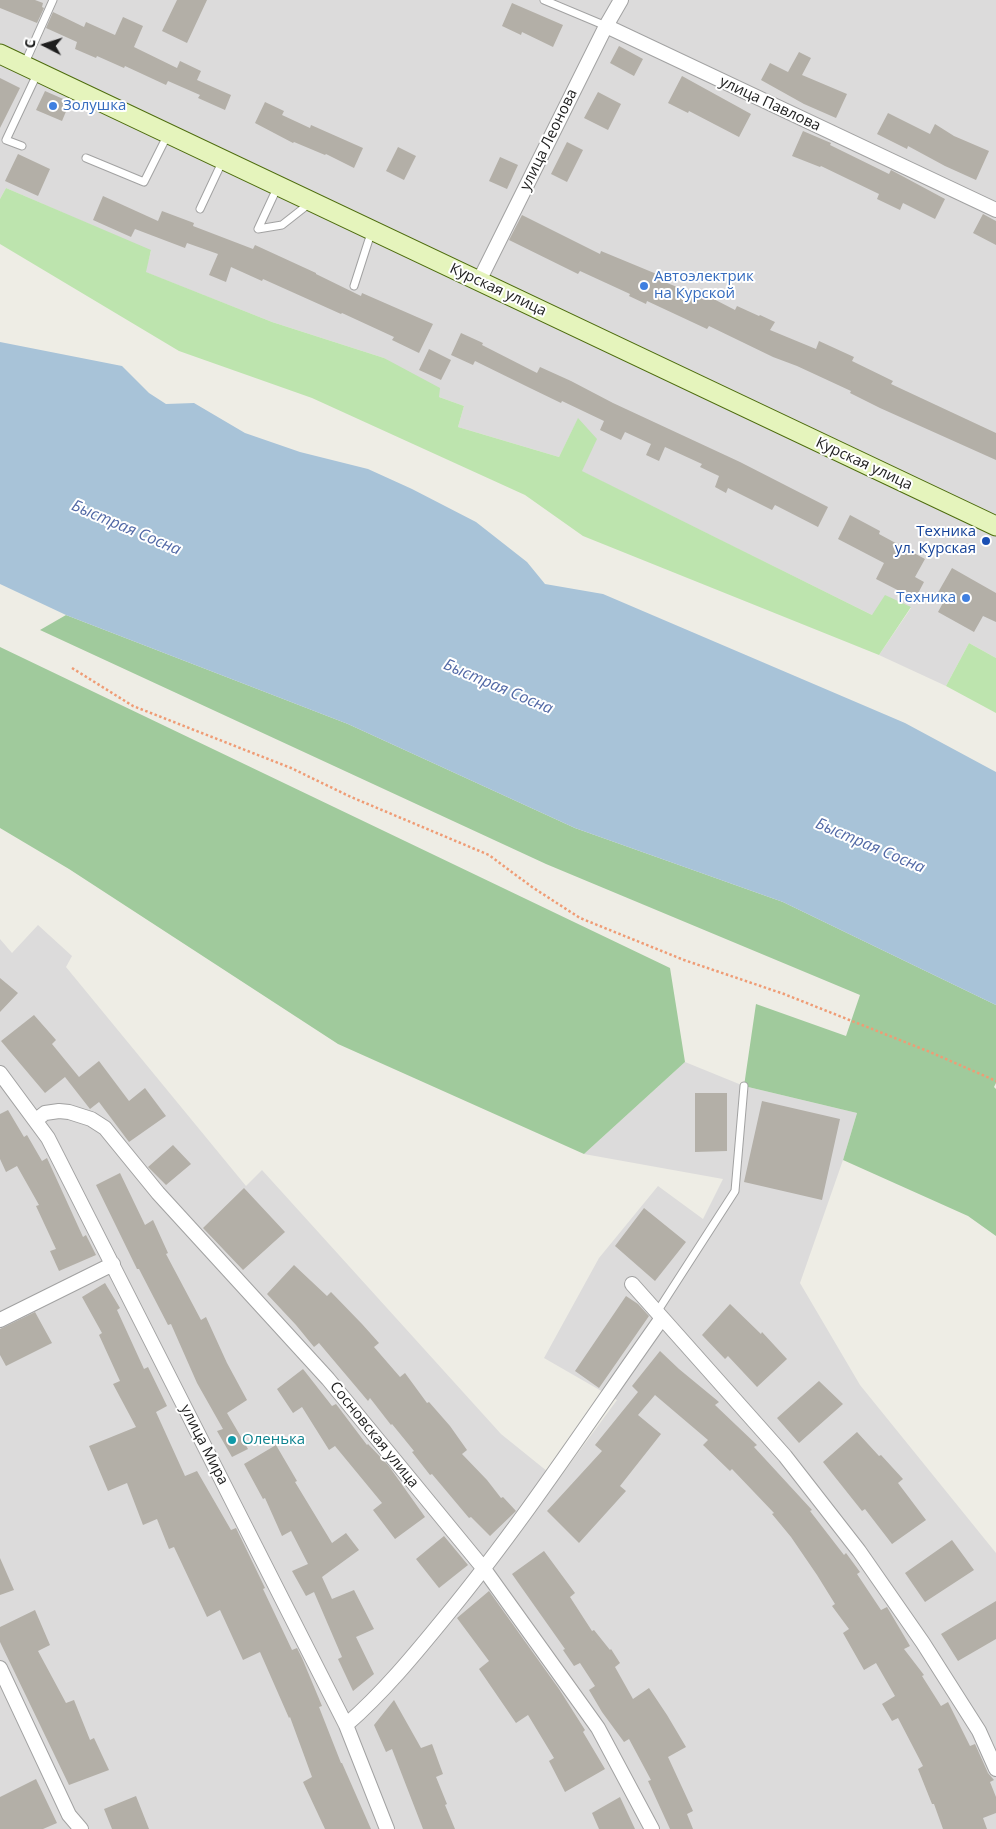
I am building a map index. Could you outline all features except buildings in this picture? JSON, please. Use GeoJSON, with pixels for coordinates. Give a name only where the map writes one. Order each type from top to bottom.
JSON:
{"type":"FeatureCollection","features":[{"type":"Feature","properties":{"kind":"street","name":"улица Леонова"},"geometry":{"type":"LineString","coordinates":[[479,281],[606,26],[621,0]]}},
{"type":"Feature","properties":{"kind":"street","name":"улица Павлова"},"geometry":{"type":"LineString","coordinates":[[606,26],[996,210]]}},
{"type":"Feature","properties":{"kind":"street","name":"Курская улица"},"geometry":{"type":"LineString","coordinates":[[0,54],[996,526]]}},
{"type":"Feature","properties":{"kind":"street","name":"улица Мира"},"geometry":{"type":"LineString","coordinates":[[0,1073],[48,1138],[113,1264],[346,1724],[387,1829]]}},
{"type":"Feature","properties":{"kind":"street","name":"Сосновская улица"},"geometry":{"type":"LineString","coordinates":[[36,1120],[46,1113],[69,1112],[92,1119],[105,1128],[158,1193],[328,1379],[484,1570],[598,1728],[652,1829]]}},
{"type":"Feature","properties":{"kind":"street"},"geometry":{"type":"LineString","coordinates":[[0,1320],[113,1264]]}},
{"type":"Feature","properties":{"kind":"street"},"geometry":{"type":"LineString","coordinates":[[632,1284],[785,1456],[859,1551],[923,1643],[979,1731],[996,1769]]}},
{"type":"Feature","properties":{"kind":"street"},"geometry":{"type":"LineString","coordinates":[[346,1724],[363,1710],[415,1655],[484,1570],[659,1315]]}},
{"type":"Feature","properties":{"kind":"street"},"geometry":{"type":"LineString","coordinates":[[0,1668],[70,1816],[79,1829]]}},
{"type":"Feature","properties":{"kind":"lane"},"geometry":{"type":"LineString","coordinates":[[22,146],[6,140],[53,0]]}},
{"type":"Feature","properties":{"kind":"lane","name":"улица Павлова"},"geometry":{"type":"LineString","coordinates":[[544,0],[606,26]]}},
{"type":"Feature","properties":{"kind":"lane"},"geometry":{"type":"LineString","coordinates":[[86,158],[144,182],[168,133]]}},
{"type":"Feature","properties":{"kind":"lane"},"geometry":{"type":"LineString","coordinates":[[200,208],[223,160]]}},
{"type":"Feature","properties":{"kind":"lane"},"geometry":{"type":"LineString","coordinates":[[278,186],[258,229],[282,225],[312,202]]}},
{"type":"Feature","properties":{"kind":"lane"},"geometry":{"type":"LineString","coordinates":[[354,286],[372,230]]}},
{"type":"Feature","properties":{"kind":"lane"},"geometry":{"type":"LineString","coordinates":[[659,1315],[735,1191],[744,1086]]}},
{"type":"Feature","properties":{"kind":"path"},"geometry":{"type":"LineString","coordinates":[[72,668],[133,706],[291,768],[351,797],[489,855],[532,887],[580,918],[684,960],[784,994],[930,1052],[996,1082]]}},
{"type":"Feature","properties":{"kind":"shaded area"},"geometry":{"type":"Polygon","coordinates":[[[0,0],[996,0],[996,521],[0,49],[0,0]]]}},
{"type":"Feature","properties":{"kind":"shaded area"},"geometry":{"type":"Polygon","coordinates":[[[0,57],[996,535],[996,658],[969,643],[946,686],[879,655],[911,608],[872,615],[581,471],[578,419],[559,457],[458,427],[464,406],[439,397],[384,358],[272,322],[145,272],[151,251],[6,188],[0,199],[0,57]]]}},
{"type":"Feature","properties":{"kind":"shaded area"},"geometry":{"type":"Polygon","coordinates":[[[38,925],[72,956],[66,967],[246,1186],[262,1170],[501,1434],[558,1480],[617,1400],[544,1358],[599,1258],[658,1186],[703,1219],[723,1179],[584,1154],[685,1062],[744,1086],[857,1113],[843,1160],[800,1283],[860,1385],[996,1553],[996,1829],[0,1829],[0,939],[12,953],[38,925]]]}},
{"type":"Feature","properties":{"kind":"green space"},"geometry":{"type":"Polygon","coordinates":[[[6,188],[151,250],[146,272],[272,322],[384,358],[440,388],[439,397],[464,406],[458,427],[559,457],[578,418],[597,439],[582,471],[872,615],[885,595],[911,607],[879,655],[583,536],[525,495],[312,398],[179,351],[0,244],[0,199],[6,188]]]}},
{"type":"Feature","properties":{"kind":"green space"},"geometry":{"type":"Polygon","coordinates":[[[66,615],[348,724],[575,828],[783,902],[996,1005],[996,1083],[994,1087],[996,1089],[996,1236],[968,1216],[843,1160],[857,1113],[744,1086],[756,1004],[846,1036],[860,995],[546,864],[40,630],[66,615]]]}},
{"type":"Feature","properties":{"kind":"green space"},"geometry":{"type":"Polygon","coordinates":[[[969,643],[996,658],[996,713],[946,686],[969,643]]]}},
{"type":"Feature","properties":{"kind":"green space"},"geometry":{"type":"Polygon","coordinates":[[[0,647],[670,968],[685,1062],[584,1154],[338,1044],[69,869],[0,828],[0,647]]]}},
{"type":"Feature","properties":{"kind":"water","name":"Быстрая Сосна"},"geometry":{"type":"Polygon","coordinates":[[[0,342],[122,366],[149,393],[166,404],[194,403],[245,433],[300,452],[368,469],[476,522],[527,562],[545,584],[603,594],[905,723],[996,772],[996,1005],[783,902],[575,828],[348,724],[66,615],[0,584],[0,342]]]}},
{"type":"Feature","properties":{"kind":"place","name":"Золушка"},"geometry":{"type":"Point","coordinates":[53,106]}},
{"type":"Feature","properties":{"kind":"place","name":"Автоэлектрик на Курской"},"geometry":{"type":"Point","coordinates":[644,286]}},
{"type":"Feature","properties":{"kind":"place","name":"Техника ул. Курская"},"geometry":{"type":"Point","coordinates":[986,541]}},
{"type":"Feature","properties":{"kind":"place","name":"Техника"},"geometry":{"type":"Point","coordinates":[966,598]}},
{"type":"Feature","properties":{"kind":"place","name":"Оленька"},"geometry":{"type":"Point","coordinates":[232,1440]}}]}
